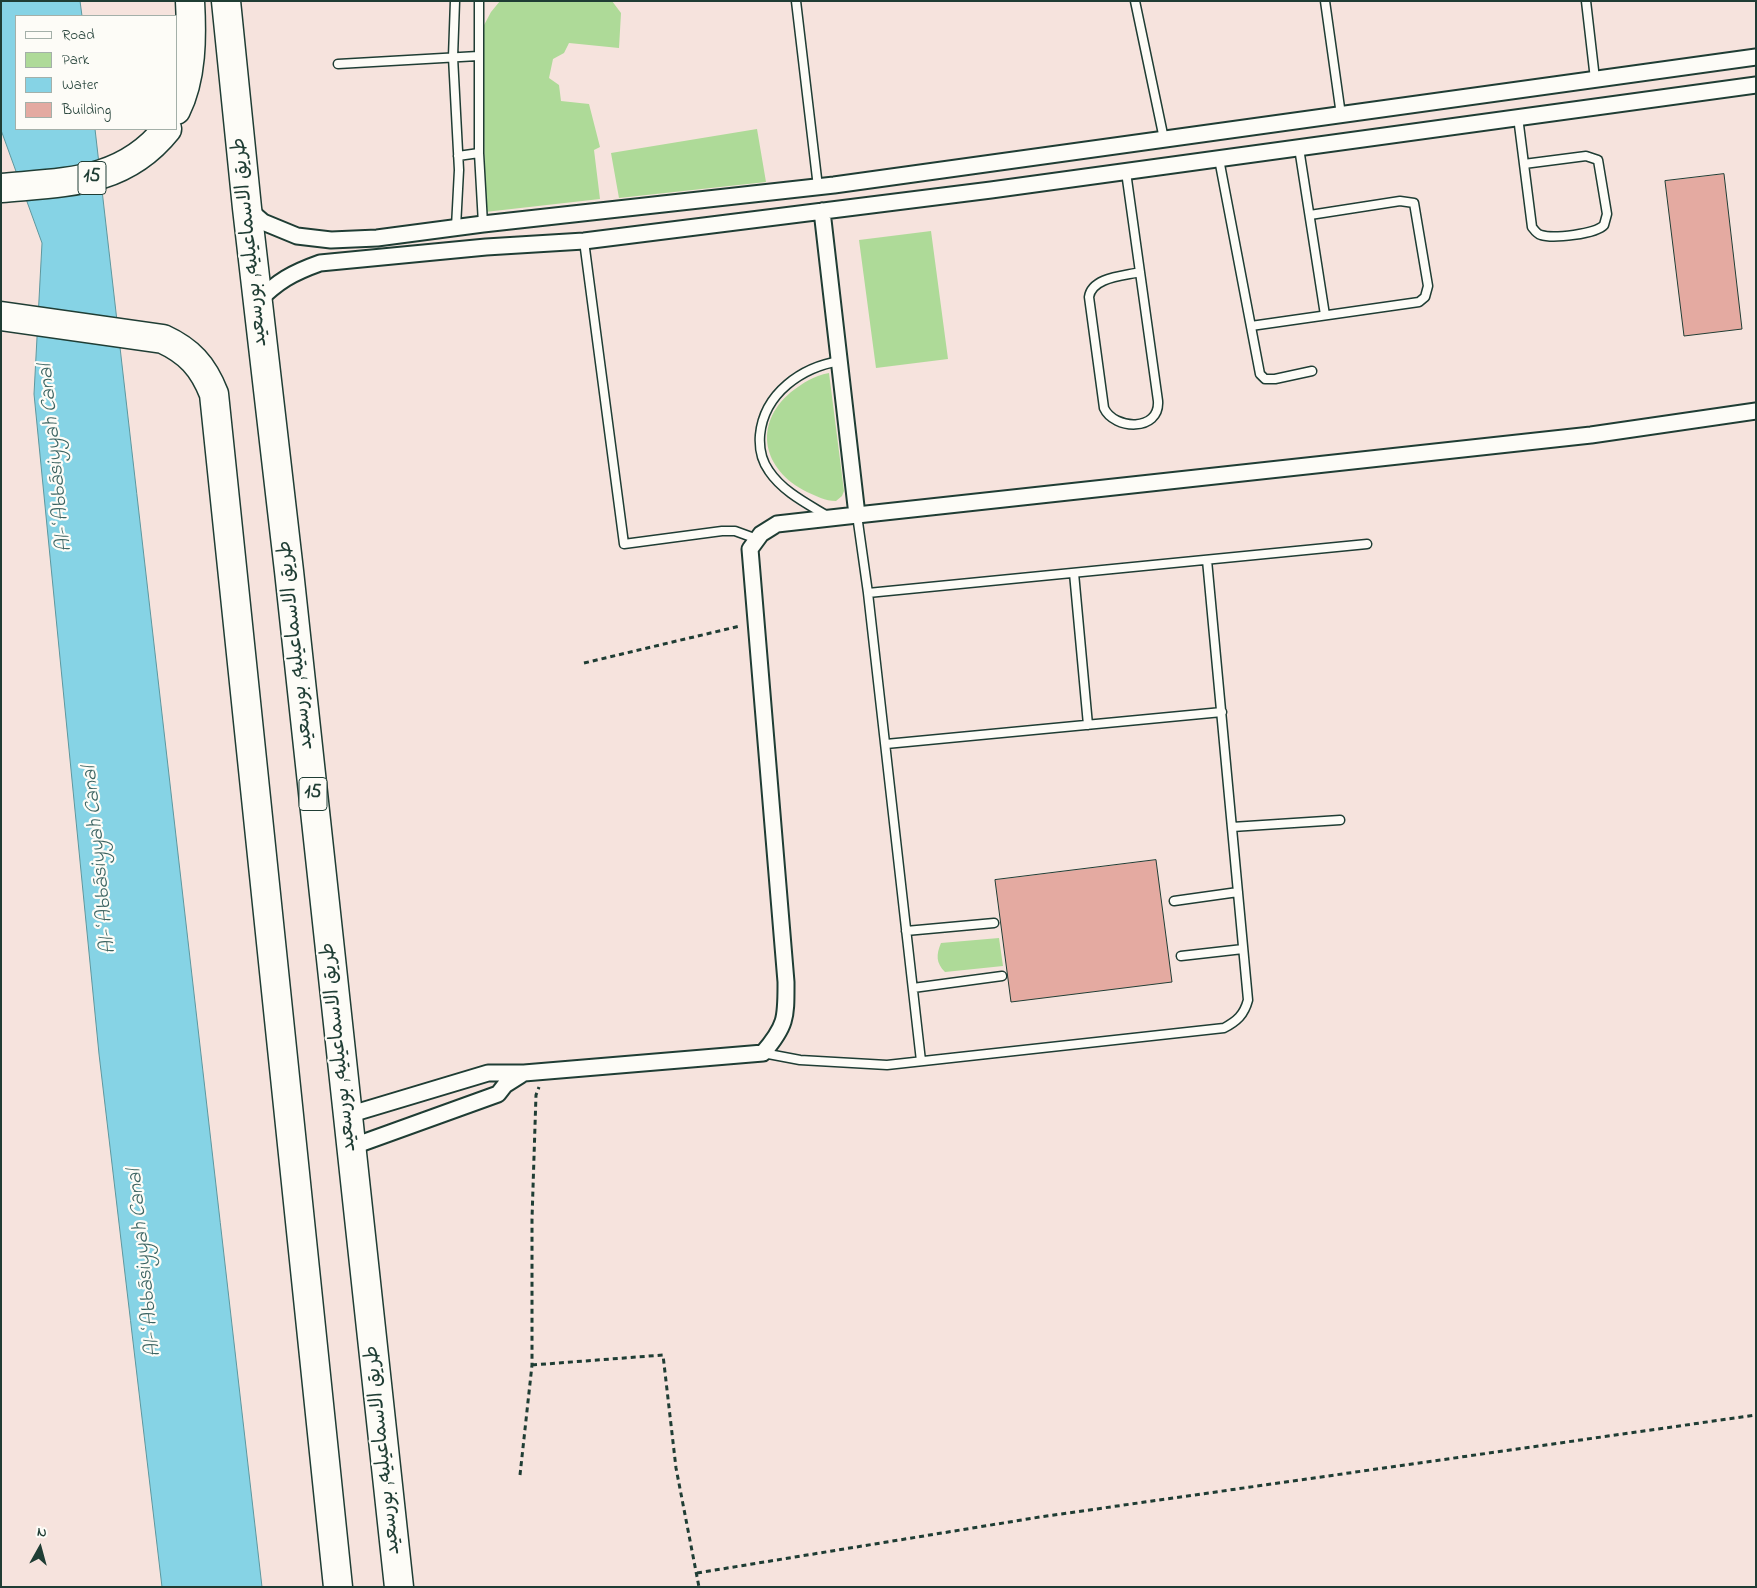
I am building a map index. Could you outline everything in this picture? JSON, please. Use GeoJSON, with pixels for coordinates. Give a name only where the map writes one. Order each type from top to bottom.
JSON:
{"type":"FeatureCollection","features":[{"type":"Feature","properties":{"kind":"highway"},"geometry":{"type":"LineString","coordinates":[[178,106],[190,59],[190,1]]}},
{"type":"Feature","properties":{"kind":"highway","name":"طريق الاسماعيليه, بورسعيد"},"geometry":{"type":"LineString","coordinates":[[226,1],[246,208],[290,581],[399,1587]]}},
{"type":"Feature","properties":{"kind":"highway","name":"15"},"geometry":{"type":"LineString","coordinates":[[1,188],[87,179],[118,170],[145,153],[166,130]]}},
{"type":"Feature","properties":{"kind":"highway"},"geometry":{"type":"LineString","coordinates":[[1,316],[163,338],[180,347],[196,360],[207,376],[214,394],[338,1587]]}},
{"type":"Feature","properties":{"kind":"street"},"geometry":{"type":"LineString","coordinates":[[246,208],[263,222],[280,231],[297,236],[331,240],[377,238],[456,227],[834,185],[1756,57]]}},
{"type":"Feature","properties":{"kind":"street"},"geometry":{"type":"LineString","coordinates":[[1595,79],[1596,106]]}},
{"type":"Feature","properties":{"kind":"street"},"geometry":{"type":"LineString","coordinates":[[257,302],[277,283],[295,272],[320,263],[486,247],[584,241],[991,190],[1756,85]]}},
{"type":"Feature","properties":{"kind":"street"},"geometry":{"type":"LineString","coordinates":[[1122,145],[1126,172]]}},
{"type":"Feature","properties":{"kind":"street"},"geometry":{"type":"LineString","coordinates":[[987,164],[991,190]]}},
{"type":"Feature","properties":{"kind":"street"},"geometry":{"type":"LineString","coordinates":[[834,185],[837,209]]}},
{"type":"Feature","properties":{"kind":"street"},"geometry":{"type":"LineString","coordinates":[[801,189],[805,213]]}},
{"type":"Feature","properties":{"kind":"street"},"geometry":{"type":"LineString","coordinates":[[822,210],[857,515]]}},
{"type":"Feature","properties":{"kind":"street"},"geometry":{"type":"LineString","coordinates":[[483,224],[486,247]]}},
{"type":"Feature","properties":{"kind":"street"},"geometry":{"type":"LineString","coordinates":[[348,1115],[488,1073],[552,1071],[763,1053],[776,1037],[786,1015],[786,982],[750,549],[761,534],[777,524],[1591,435],[1756,411]]}},
{"type":"Feature","properties":{"kind":"street"},"geometry":{"type":"LineString","coordinates":[[351,1147],[498,1094],[505,1085],[524,1073]]}},
{"type":"Feature","properties":{"kind":"lane"},"geometry":{"type":"LineString","coordinates":[[455,1],[452,57],[458,156],[456,227]]}},
{"type":"Feature","properties":{"kind":"lane"},"geometry":{"type":"LineString","coordinates":[[479,1],[479,153],[483,224]]}},
{"type":"Feature","properties":{"kind":"lane"},"geometry":{"type":"LineString","coordinates":[[796,1],[818,187]]}},
{"type":"Feature","properties":{"kind":"lane"},"geometry":{"type":"LineString","coordinates":[[1135,1],[1164,139]]}},
{"type":"Feature","properties":{"kind":"lane"},"geometry":{"type":"LineString","coordinates":[[1325,1],[1341,115]]}},
{"type":"Feature","properties":{"kind":"lane"},"geometry":{"type":"LineString","coordinates":[[1586,1],[1595,79]]}},
{"type":"Feature","properties":{"kind":"lane"},"geometry":{"type":"LineString","coordinates":[[338,64],[478,56]]}},
{"type":"Feature","properties":{"kind":"lane"},"geometry":{"type":"LineString","coordinates":[[1518,117],[1532,227],[1537,233],[1549,236],[1594,232],[1604,225],[1607,214],[1598,160],[1586,156],[1524,164]]}},
{"type":"Feature","properties":{"kind":"lane"},"geometry":{"type":"LineString","coordinates":[[1299,148],[1325,315]]}},
{"type":"Feature","properties":{"kind":"lane"},"geometry":{"type":"LineString","coordinates":[[458,156],[479,153]]}},
{"type":"Feature","properties":{"kind":"lane"},"geometry":{"type":"LineString","coordinates":[[1219,159],[1262,378],[1275,379],[1312,371]]}},
{"type":"Feature","properties":{"kind":"lane"},"geometry":{"type":"LineString","coordinates":[[1126,172],[1140,272],[1158,407],[1158,413],[1151,420],[1128,424],[1115,420],[1104,408],[1089,297],[1092,288],[1100,282],[1140,272]]}},
{"type":"Feature","properties":{"kind":"lane"},"geometry":{"type":"LineString","coordinates":[[1251,326],[1423,300],[1428,286],[1416,207],[1410,202],[1400,201],[1310,216]]}},
{"type":"Feature","properties":{"kind":"lane"},"geometry":{"type":"LineString","coordinates":[[584,241],[624,544],[722,530],[735,531],[757,539]]}},
{"type":"Feature","properties":{"kind":"lane"},"geometry":{"type":"LineString","coordinates":[[832,518],[788,491],[778,482],[763,460],[760,452],[760,439],[764,416],[780,391],[808,370],[821,364],[840,361]]}},
{"type":"Feature","properties":{"kind":"lane"},"geometry":{"type":"LineString","coordinates":[[857,515],[886,744],[921,1061]]}},
{"type":"Feature","properties":{"kind":"lane"},"geometry":{"type":"LineString","coordinates":[[868,593],[1367,544]]}},
{"type":"Feature","properties":{"kind":"lane"},"geometry":{"type":"LineString","coordinates":[[763,1053],[800,1060],[842,1064],[888,1065],[1224,1028],[1236,1022],[1245,1012],[1248,1000],[1207,560]]}},
{"type":"Feature","properties":{"kind":"lane"},"geometry":{"type":"LineString","coordinates":[[1074,573],[1088,725]]}},
{"type":"Feature","properties":{"kind":"lane"},"geometry":{"type":"LineString","coordinates":[[886,744],[1222,712]]}},
{"type":"Feature","properties":{"kind":"lane"},"geometry":{"type":"LineString","coordinates":[[1232,827],[1340,820]]}},
{"type":"Feature","properties":{"kind":"lane"},"geometry":{"type":"LineString","coordinates":[[1174,901],[1238,892]]}},
{"type":"Feature","properties":{"kind":"lane"},"geometry":{"type":"LineString","coordinates":[[906,931],[994,923]]}},
{"type":"Feature","properties":{"kind":"lane"},"geometry":{"type":"LineString","coordinates":[[1181,956],[1243,949]]}},
{"type":"Feature","properties":{"kind":"lane"},"geometry":{"type":"LineString","coordinates":[[913,988],[1002,976]]}},
{"type":"Feature","properties":{"kind":"path"},"geometry":{"type":"LineString","coordinates":[[584,663],[718,630],[756,624]]}},
{"type":"Feature","properties":{"kind":"path"},"geometry":{"type":"LineString","coordinates":[[520,1475],[532,1365],[532,1219],[536,1095],[541,1083],[552,1071]]}},
{"type":"Feature","properties":{"kind":"path"},"geometry":{"type":"LineString","coordinates":[[532,1365],[663,1355],[676,1468],[699,1587]]}},
{"type":"Feature","properties":{"kind":"path"},"geometry":{"type":"LineString","coordinates":[[696,1572],[1040,1516],[1756,1415]]}},
{"type":"Feature","properties":{"kind":"green space"},"geometry":{"type":"Polygon","coordinates":[[[500,1],[612,1],[621,13],[619,48],[569,43],[564,53],[553,59],[549,78],[559,85],[561,101],[589,104],[600,147],[594,150],[600,199],[485,212],[483,27],[491,12],[500,1]]]}},
{"type":"Feature","properties":{"kind":"green space"},"geometry":{"type":"Polygon","coordinates":[[[757,129],[766,182],[619,198],[611,153],[757,129]]]}},
{"type":"Feature","properties":{"kind":"green space"},"geometry":{"type":"Polygon","coordinates":[[[931,231],[948,359],[876,368],[859,240],[931,231]]]}},
{"type":"Feature","properties":{"kind":"green space"},"geometry":{"type":"Polygon","coordinates":[[[829,373],[844,491],[842,496],[836,501],[817,497],[807,492],[792,483],[780,472],[772,459],[768,446],[767,432],[771,418],[779,405],[791,392],[813,378],[829,373]]]}},
{"type":"Feature","properties":{"kind":"green space"},"geometry":{"type":"Polygon","coordinates":[[[999,938],[1003,966],[945,972],[938,962],[938,951],[941,943],[999,938]]]}},
{"type":"Feature","properties":{"kind":"water","name":"Al-ʿAbbāsiyyah Canal"},"geometry":{"type":"Polygon","coordinates":[[[1,1],[80,1],[82,15],[15,15],[15,130],[95,130],[262,1587],[162,1587],[99,1054],[34,394],[42,243],[1,130],[1,1]]]}},
{"type":"Feature","properties":{"kind":"building"},"geometry":{"type":"Polygon","coordinates":[[[1724,174],[1742,329],[1684,336],[1665,181],[1724,174]]]}},
{"type":"Feature","properties":{"kind":"building"},"geometry":{"type":"Polygon","coordinates":[[[1156,860],[1172,982],[1011,1002],[995,880],[1156,860]]]}}]}
